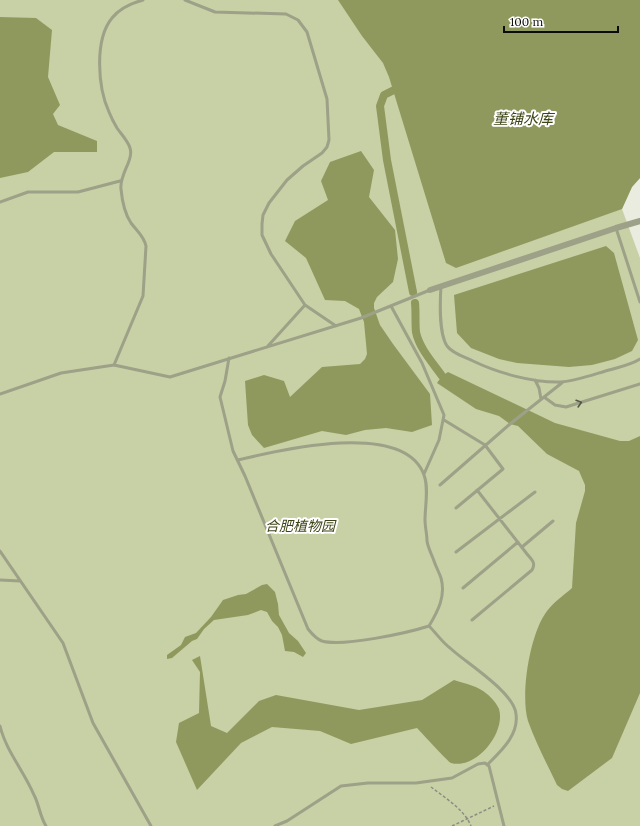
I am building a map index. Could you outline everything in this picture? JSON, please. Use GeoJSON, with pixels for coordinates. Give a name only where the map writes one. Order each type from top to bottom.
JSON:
{"type":"FeatureCollection","features":[{"type":"Feature","properties":{"kind":"street"},"geometry":{"type":"LineString","coordinates":[[430,290],[640,221]]}},
{"type":"Feature","properties":{"kind":"lane"},"geometry":{"type":"LineString","coordinates":[[114,365],[143,296],[147,257],[144,238],[127,216],[121,191],[120,181],[131,152],[129,146],[115,126],[108,110],[102,89],[99,65],[106,28],[112,17],[125,7],[143,0]]}},
{"type":"Feature","properties":{"kind":"lane"},"geometry":{"type":"LineString","coordinates":[[185,0],[215,12],[286,14],[298,20],[307,32],[327,99],[330,140],[322,153],[303,166],[287,180],[269,203],[265,209],[262,224],[262,235],[271,254],[305,305],[336,326]]}},
{"type":"Feature","properties":{"kind":"lane"},"geometry":{"type":"LineString","coordinates":[[0,202],[28,192],[78,192],[120,181]]}},
{"type":"Feature","properties":{"kind":"lane"},"geometry":{"type":"LineString","coordinates":[[616,228],[640,302]]}},
{"type":"Feature","properties":{"kind":"lane"},"geometry":{"type":"LineString","coordinates":[[441,286],[440,309],[446,344],[450,349],[479,364],[499,371],[535,380],[563,382],[597,374],[633,363],[640,359]]}},
{"type":"Feature","properties":{"kind":"lane"},"geometry":{"type":"LineString","coordinates":[[0,394],[61,373],[114,365],[170,377],[361,318],[430,290]]}},
{"type":"Feature","properties":{"kind":"lane"},"geometry":{"type":"LineString","coordinates":[[266,347],[305,305]]}},
{"type":"Feature","properties":{"kind":"lane"},"geometry":{"type":"LineString","coordinates":[[391,306],[422,364],[443,411],[444,420],[439,440],[424,474]]}},
{"type":"Feature","properties":{"kind":"lane"},"geometry":{"type":"LineString","coordinates":[[230,358],[220,397],[232,451],[246,476],[308,629],[314,636],[324,641],[344,642],[390,636],[429,626],[439,609],[443,592],[441,576],[428,544],[425,521],[426,482],[420,466],[410,456],[380,444],[361,443],[305,447],[270,452],[238,460]]}},
{"type":"Feature","properties":{"kind":"lane"},"geometry":{"type":"LineString","coordinates":[[535,380],[539,388],[541,400]]}},
{"type":"Feature","properties":{"kind":"lane"},"geometry":{"type":"LineString","coordinates":[[440,485],[510,424],[563,382]]}},
{"type":"Feature","properties":{"kind":"lane"},"geometry":{"type":"LineString","coordinates":[[544,396],[555,405],[566,407],[640,384]]}},
{"type":"Feature","properties":{"kind":"lane"},"geometry":{"type":"LineString","coordinates":[[444,420],[485,445],[503,469],[456,508]]}},
{"type":"Feature","properties":{"kind":"lane"},"geometry":{"type":"LineString","coordinates":[[472,620],[532,570],[534,564],[477,490]]}},
{"type":"Feature","properties":{"kind":"lane"},"geometry":{"type":"LineString","coordinates":[[456,552],[535,492]]}},
{"type":"Feature","properties":{"kind":"lane"},"geometry":{"type":"LineString","coordinates":[[522,547],[553,521]]}},
{"type":"Feature","properties":{"kind":"lane"},"geometry":{"type":"LineString","coordinates":[[463,588],[518,542]]}},
{"type":"Feature","properties":{"kind":"lane"},"geometry":{"type":"LineString","coordinates":[[0,552],[63,643],[93,723],[152,826]]}},
{"type":"Feature","properties":{"kind":"lane"},"geometry":{"type":"LineString","coordinates":[[0,580],[20,581]]}},
{"type":"Feature","properties":{"kind":"lane"},"geometry":{"type":"LineString","coordinates":[[429,626],[448,647],[505,693],[515,709],[516,723],[512,734],[504,748],[487,765]]}},
{"type":"Feature","properties":{"kind":"lane"},"geometry":{"type":"LineString","coordinates":[[0,726],[11,753],[35,796],[46,826]]}},
{"type":"Feature","properties":{"kind":"lane"},"geometry":{"type":"LineString","coordinates":[[275,826],[287,821],[341,786],[425,782],[452,778],[478,764],[487,765]]}},
{"type":"Feature","properties":{"kind":"lane"},"geometry":{"type":"LineString","coordinates":[[487,765],[489,766],[504,826]]}},
{"type":"Feature","properties":{"kind":"path"},"geometry":{"type":"LineString","coordinates":[[425,782],[463,812],[468,818],[471,826]]}},
{"type":"Feature","properties":{"kind":"path"},"geometry":{"type":"LineString","coordinates":[[452,826],[498,804]]}},
{"type":"Feature","properties":{"kind":"green space","name":"合肥植物园"},"geometry":{"type":"Polygon","coordinates":[[[0,0],[640,0],[640,178],[632,187],[622,209],[640,258],[640,826],[0,826],[0,0]]]}},
{"type":"Feature","properties":{"kind":"water","name":"董铺水库"},"geometry":{"type":"Polygon","coordinates":[[[338,0],[640,0],[640,178],[632,187],[622,209],[456,268],[446,263],[389,77],[383,63],[362,36],[338,0]]]}},
{"type":"Feature","properties":{"kind":"water"},"geometry":{"type":"Polygon","coordinates":[[[0,17],[36,18],[52,30],[48,77],[60,105],[53,114],[58,125],[97,141],[97,152],[54,152],[28,172],[0,178],[0,17]]]}},
{"type":"Feature","properties":{"kind":"water"},"geometry":{"type":"Polygon","coordinates":[[[361,151],[374,170],[369,197],[395,230],[398,259],[393,282],[377,297],[374,303],[374,308],[380,325],[430,394],[432,425],[412,432],[386,428],[365,430],[346,435],[322,431],[264,448],[252,435],[248,425],[245,381],[264,375],[284,381],[290,397],[322,367],[360,364],[365,359],[367,354],[364,322],[359,309],[345,301],[325,300],[306,258],[285,241],[295,221],[328,200],[321,181],[330,162],[361,151]]]}},
{"type":"Feature","properties":{"kind":"water"},"geometry":{"type":"Polygon","coordinates":[[[606,246],[614,253],[638,340],[632,351],[615,359],[592,365],[569,367],[517,363],[499,359],[471,348],[457,333],[454,295],[606,246]]]}},
{"type":"Feature","properties":{"kind":"water"},"geometry":{"type":"Polygon","coordinates":[[[448,372],[555,423],[620,441],[629,441],[640,436],[640,693],[612,758],[568,791],[557,785],[538,745],[528,721],[525,696],[531,648],[541,621],[547,611],[572,588],[576,523],[585,491],[585,485],[579,471],[547,454],[518,426],[510,424],[499,416],[476,409],[437,383],[442,376],[448,372]]]}},
{"type":"Feature","properties":{"kind":"water"},"geometry":{"type":"Polygon","coordinates":[[[267,584],[275,592],[279,615],[289,633],[298,641],[306,653],[303,657],[294,652],[285,651],[282,635],[278,627],[272,621],[267,612],[261,610],[248,615],[214,620],[204,629],[197,639],[192,641],[172,658],[167,659],[167,655],[181,645],[185,637],[196,633],[211,617],[223,600],[246,594],[262,585],[267,584]]]}},
{"type":"Feature","properties":{"kind":"water"},"geometry":{"type":"Polygon","coordinates":[[[200,656],[211,726],[227,733],[259,701],[276,695],[359,710],[422,700],[454,680],[480,689],[492,699],[499,709],[500,718],[498,728],[494,738],[479,755],[470,761],[461,764],[451,763],[417,728],[351,744],[320,731],[272,727],[241,743],[197,790],[176,742],[179,723],[199,713],[200,672],[192,660],[200,656]]]}},
{"type":"Feature","properties":{"kind":"waterway"},"geometry":{"type":"LineString","coordinates":[[394,90],[384,95],[380,106],[387,160],[413,292]]}},
{"type":"Feature","properties":{"kind":"waterway"},"geometry":{"type":"LineString","coordinates":[[415,303],[416,332],[420,344],[442,376]]}}]}
